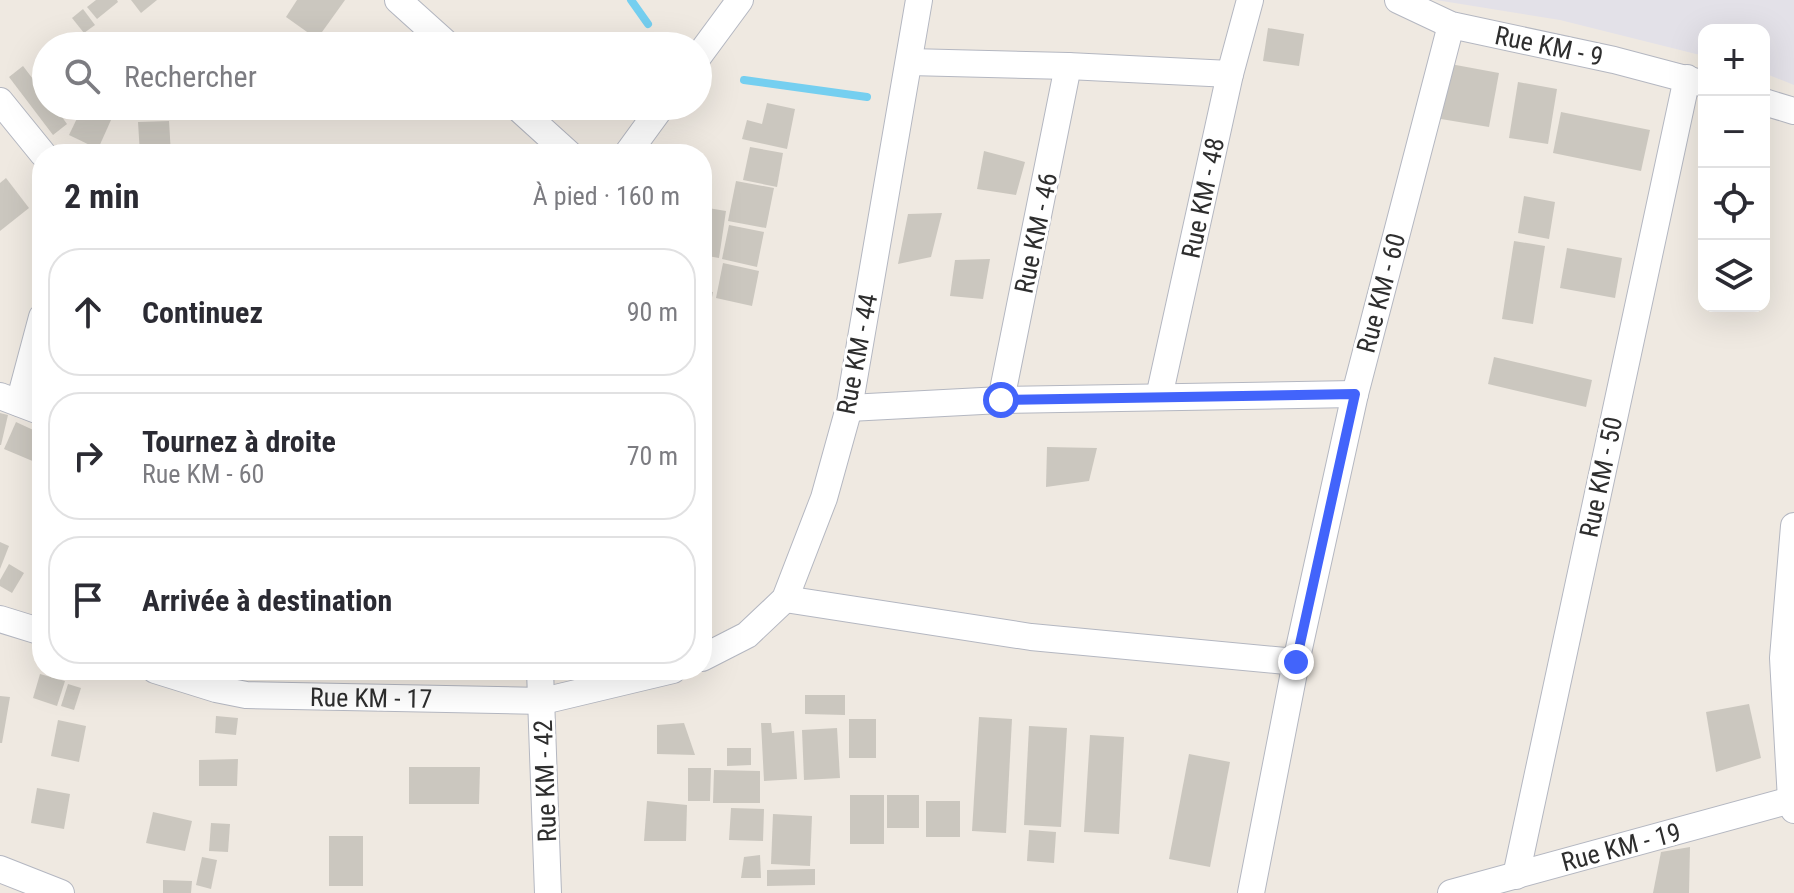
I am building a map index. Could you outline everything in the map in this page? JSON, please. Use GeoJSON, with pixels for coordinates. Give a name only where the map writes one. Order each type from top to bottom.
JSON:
{"type":"FeatureCollection","features":[{"type":"Feature","properties":{"kind":"street"},"geometry":{"type":"LineString","coordinates":[[398,0],[433,32]]}},
{"type":"Feature","properties":{"kind":"street"},"geometry":{"type":"LineString","coordinates":[[712,38],[740,0]]}},
{"type":"Feature","properties":{"kind":"street","name":"Rue KM - 44"},"geometry":{"type":"LineString","coordinates":[[712,653],[747,635],[785,599],[824,498],[849,408],[919,0]]}},
{"type":"Feature","properties":{"kind":"street","name":"Rue KM - 48"},"geometry":{"type":"LineString","coordinates":[[1159,397],[1230,74],[1250,0]]}},
{"type":"Feature","properties":{"kind":"street","name":"Rue KM - 9"},"geometry":{"type":"LineString","coordinates":[[1398,0],[1451,25],[1695,81]]}},
{"type":"Feature","properties":{"kind":"street","name":"Rue KM - 60"},"geometry":{"type":"LineString","coordinates":[[1251,893],[1296,662],[1355,394],[1451,25]]}},
{"type":"Feature","properties":{"kind":"street"},"geometry":{"type":"LineString","coordinates":[[909,62],[1230,74]]}},
{"type":"Feature","properties":{"kind":"street","name":"Rue KM - 46"},"geometry":{"type":"LineString","coordinates":[[1001,400],[1068,66]]}},
{"type":"Feature","properties":{"kind":"street","name":"Rue KM - 50"},"geometry":{"type":"LineString","coordinates":[[1516,876],[1695,81]]}},
{"type":"Feature","properties":{"kind":"street"},"geometry":{"type":"LineString","coordinates":[[0,101],[35,144]]}},
{"type":"Feature","properties":{"kind":"street"},"geometry":{"type":"LineString","coordinates":[[1770,104],[1794,111]]}},
{"type":"Feature","properties":{"kind":"street"},"geometry":{"type":"LineString","coordinates":[[531,120],[558,144]]}},
{"type":"Feature","properties":{"kind":"street"},"geometry":{"type":"LineString","coordinates":[[634,144],[652,120]]}},
{"type":"Feature","properties":{"kind":"street"},"geometry":{"type":"LineString","coordinates":[[20,404],[32,357]]}},
{"type":"Feature","properties":{"kind":"street"},"geometry":{"type":"LineString","coordinates":[[849,408],[1001,400],[1355,394]]}},
{"type":"Feature","properties":{"kind":"street"},"geometry":{"type":"LineString","coordinates":[[1793,805],[1783,658],[1794,526]]}},
{"type":"Feature","properties":{"kind":"street"},"geometry":{"type":"LineString","coordinates":[[785,599],[1031,637],[1296,662]]}},
{"type":"Feature","properties":{"kind":"street"},"geometry":{"type":"LineString","coordinates":[[0,619],[32,629]]}},
{"type":"Feature","properties":{"kind":"street","name":"Rue KM - 17"},"geometry":{"type":"LineString","coordinates":[[187,680],[246,695],[543,701]]}},
{"type":"Feature","properties":{"kind":"street","name":"Rue KM - 42"},"geometry":{"type":"LineString","coordinates":[[541,680],[548,893]]}},
{"type":"Feature","properties":{"kind":"street"},"geometry":{"type":"LineString","coordinates":[[543,701],[631,680]]}},
{"type":"Feature","properties":{"kind":"street","name":"Rue KM - 19"},"geometry":{"type":"LineString","coordinates":[[1451,893],[1793,805]]}},
{"type":"Feature","properties":{"kind":"street"},"geometry":{"type":"LineString","coordinates":[[0,869],[61,893]]}},
{"type":"Feature","properties":{"kind":"shaded area"},"geometry":{"type":"Polygon","coordinates":[[[1436,0],[1794,0],[1794,85],[1770,75],[1770,24],[1698,24],[1698,54],[1560,20],[1436,0]]]}},
{"type":"Feature","properties":{"kind":"building"},"geometry":{"type":"Polygon","coordinates":[[[96,0],[118,2],[97,19],[87,7],[96,0]]]}},
{"type":"Feature","properties":{"kind":"building"},"geometry":{"type":"Polygon","coordinates":[[[131,0],[157,0],[141,13],[131,0]]]}},
{"type":"Feature","properties":{"kind":"building"},"geometry":{"type":"Polygon","coordinates":[[[297,0],[345,0],[322,32],[307,32],[286,17],[297,0]]]}},
{"type":"Feature","properties":{"kind":"building"},"geometry":{"type":"Polygon","coordinates":[[[83,9],[95,25],[83,32],[72,18],[83,9]]]}},
{"type":"Feature","properties":{"kind":"building"},"geometry":{"type":"Polygon","coordinates":[[[1268,28],[1304,34],[1299,66],[1263,61],[1268,28]]]}},
{"type":"Feature","properties":{"kind":"building"},"geometry":{"type":"Polygon","coordinates":[[[1445,63],[1499,73],[1489,127],[1435,118],[1445,63]]]}},
{"type":"Feature","properties":{"kind":"building"},"geometry":{"type":"Polygon","coordinates":[[[23,66],[32,78],[32,107],[9,77],[23,66]]]}},
{"type":"Feature","properties":{"kind":"building"},"geometry":{"type":"Polygon","coordinates":[[[1518,82],[1557,89],[1548,144],[1509,138],[1518,82]]]}},
{"type":"Feature","properties":{"kind":"building"},"geometry":{"type":"Polygon","coordinates":[[[767,103],[795,109],[787,149],[742,139],[747,120],[762,124],[767,103]]]}},
{"type":"Feature","properties":{"kind":"building"},"geometry":{"type":"Polygon","coordinates":[[[1561,112],[1650,130],[1641,171],[1553,153],[1561,112]]]}},
{"type":"Feature","properties":{"kind":"building"},"geometry":{"type":"Polygon","coordinates":[[[42,120],[64,120],[67,124],[53,135],[42,120]]]}},
{"type":"Feature","properties":{"kind":"building"},"geometry":{"type":"Polygon","coordinates":[[[76,120],[111,120],[100,144],[88,144],[69,135],[76,120]]]}},
{"type":"Feature","properties":{"kind":"building"},"geometry":{"type":"Polygon","coordinates":[[[169,121],[170,144],[139,144],[138,122],[169,121]]]}},
{"type":"Feature","properties":{"kind":"building"},"geometry":{"type":"Polygon","coordinates":[[[750,147],[783,153],[777,187],[743,180],[750,147]]]}},
{"type":"Feature","properties":{"kind":"building"},"geometry":{"type":"Polygon","coordinates":[[[984,151],[1025,162],[1016,195],[977,189],[984,151]]]}},
{"type":"Feature","properties":{"kind":"building"},"geometry":{"type":"Polygon","coordinates":[[[6,178],[29,208],[0,231],[0,183],[6,178]]]}},
{"type":"Feature","properties":{"kind":"building"},"geometry":{"type":"Polygon","coordinates":[[[736,181],[774,188],[766,228],[728,221],[736,181]]]}},
{"type":"Feature","properties":{"kind":"building"},"geometry":{"type":"Polygon","coordinates":[[[1524,196],[1555,202],[1549,239],[1518,233],[1524,196]]]}},
{"type":"Feature","properties":{"kind":"building"},"geometry":{"type":"Polygon","coordinates":[[[712,209],[726,211],[719,258],[712,257],[712,209]]]}},
{"type":"Feature","properties":{"kind":"building"},"geometry":{"type":"Polygon","coordinates":[[[942,213],[931,257],[898,264],[908,214],[942,213]]]}},
{"type":"Feature","properties":{"kind":"building"},"geometry":{"type":"Polygon","coordinates":[[[729,225],[764,232],[757,267],[722,259],[729,225]]]}},
{"type":"Feature","properties":{"kind":"building"},"geometry":{"type":"Polygon","coordinates":[[[1514,241],[1545,246],[1533,324],[1502,319],[1514,241]]]}},
{"type":"Feature","properties":{"kind":"building"},"geometry":{"type":"Polygon","coordinates":[[[1567,248],[1622,258],[1615,298],[1560,288],[1567,248]]]}},
{"type":"Feature","properties":{"kind":"building"},"geometry":{"type":"Polygon","coordinates":[[[990,259],[983,299],[950,296],[955,260],[990,259]]]}},
{"type":"Feature","properties":{"kind":"building"},"geometry":{"type":"Polygon","coordinates":[[[723,263],[759,271],[752,306],[716,298],[723,263]]]}},
{"type":"Feature","properties":{"kind":"building"},"geometry":{"type":"Polygon","coordinates":[[[1494,357],[1592,380],[1586,407],[1488,384],[1494,357]]]}},
{"type":"Feature","properties":{"kind":"building"},"geometry":{"type":"Polygon","coordinates":[[[0,413],[8,415],[1,445],[0,445],[0,413]]]}},
{"type":"Feature","properties":{"kind":"building"},"geometry":{"type":"Polygon","coordinates":[[[16,422],[32,429],[32,461],[4,449],[16,422]]]}},
{"type":"Feature","properties":{"kind":"building"},"geometry":{"type":"Polygon","coordinates":[[[1047,447],[1097,448],[1089,481],[1046,487],[1047,447]]]}},
{"type":"Feature","properties":{"kind":"building"},"geometry":{"type":"Polygon","coordinates":[[[0,542],[9,546],[0,569],[0,542]]]}},
{"type":"Feature","properties":{"kind":"building"},"geometry":{"type":"Polygon","coordinates":[[[9,564],[24,573],[12,593],[0,586],[9,564]]]}},
{"type":"Feature","properties":{"kind":"building"},"geometry":{"type":"Polygon","coordinates":[[[38,680],[65,681],[57,706],[33,698],[38,680]]]}},
{"type":"Feature","properties":{"kind":"building"},"geometry":{"type":"Polygon","coordinates":[[[68,684],[81,688],[74,710],[61,706],[68,684]]]}},
{"type":"Feature","properties":{"kind":"building"},"geometry":{"type":"Polygon","coordinates":[[[805,695],[845,695],[845,715],[805,714],[805,695]]]}},
{"type":"Feature","properties":{"kind":"building"},"geometry":{"type":"Polygon","coordinates":[[[0,696],[10,697],[2,743],[0,743],[0,696]]]}},
{"type":"Feature","properties":{"kind":"building"},"geometry":{"type":"Polygon","coordinates":[[[1749,704],[1761,758],[1716,772],[1706,712],[1749,704]]]}},
{"type":"Feature","properties":{"kind":"building"},"geometry":{"type":"Polygon","coordinates":[[[216,716],[238,718],[236,735],[215,733],[216,716]]]}},
{"type":"Feature","properties":{"kind":"building"},"geometry":{"type":"Polygon","coordinates":[[[979,717],[1012,719],[1006,833],[972,831],[979,717]]]}},
{"type":"Feature","properties":{"kind":"building"},"geometry":{"type":"Polygon","coordinates":[[[849,719],[876,719],[876,758],[849,758],[849,719]]]}},
{"type":"Feature","properties":{"kind":"building"},"geometry":{"type":"Polygon","coordinates":[[[58,720],[86,726],[79,762],[51,756],[58,720]]]}},
{"type":"Feature","properties":{"kind":"building"},"geometry":{"type":"Polygon","coordinates":[[[684,723],[695,755],[657,754],[657,725],[684,723]]]}},
{"type":"Feature","properties":{"kind":"building"},"geometry":{"type":"Polygon","coordinates":[[[761,723],[771,723],[772,733],[794,731],[797,779],[764,781],[761,723]]]}},
{"type":"Feature","properties":{"kind":"building"},"geometry":{"type":"Polygon","coordinates":[[[1029,726],[1067,728],[1061,827],[1024,825],[1029,726]]]}},
{"type":"Feature","properties":{"kind":"building"},"geometry":{"type":"Polygon","coordinates":[[[837,728],[840,778],[804,780],[802,730],[837,728]]]}},
{"type":"Feature","properties":{"kind":"building"},"geometry":{"type":"Polygon","coordinates":[[[1090,735],[1124,737],[1119,834],[1084,832],[1090,735]]]}},
{"type":"Feature","properties":{"kind":"building"},"geometry":{"type":"Polygon","coordinates":[[[727,748],[751,748],[751,765],[727,766],[727,748]]]}},
{"type":"Feature","properties":{"kind":"building"},"geometry":{"type":"Polygon","coordinates":[[[1189,754],[1230,762],[1210,867],[1169,859],[1189,754]]]}},
{"type":"Feature","properties":{"kind":"building"},"geometry":{"type":"Polygon","coordinates":[[[238,759],[237,786],[199,786],[199,760],[238,759]]]}},
{"type":"Feature","properties":{"kind":"building"},"geometry":{"type":"Polygon","coordinates":[[[409,767],[480,767],[479,804],[409,804],[409,767]]]}},
{"type":"Feature","properties":{"kind":"building"},"geometry":{"type":"Polygon","coordinates":[[[688,768],[711,768],[710,801],[688,801],[688,768]]]}},
{"type":"Feature","properties":{"kind":"building"},"geometry":{"type":"Polygon","coordinates":[[[714,770],[760,771],[760,803],[713,803],[714,770]]]}},
{"type":"Feature","properties":{"kind":"building"},"geometry":{"type":"Polygon","coordinates":[[[37,788],[70,794],[64,829],[31,823],[37,788]]]}},
{"type":"Feature","properties":{"kind":"building"},"geometry":{"type":"Polygon","coordinates":[[[850,795],[884,795],[884,844],[850,844],[850,795]]]}},
{"type":"Feature","properties":{"kind":"building"},"geometry":{"type":"Polygon","coordinates":[[[887,795],[919,795],[919,828],[887,828],[887,795]]]}},
{"type":"Feature","properties":{"kind":"building"},"geometry":{"type":"Polygon","coordinates":[[[647,801],[687,805],[686,841],[644,841],[647,801]]]}},
{"type":"Feature","properties":{"kind":"building"},"geometry":{"type":"Polygon","coordinates":[[[926,801],[960,801],[960,837],[926,837],[926,801]]]}},
{"type":"Feature","properties":{"kind":"building"},"geometry":{"type":"Polygon","coordinates":[[[731,808],[764,809],[763,841],[729,840],[731,808]]]}},
{"type":"Feature","properties":{"kind":"building"},"geometry":{"type":"Polygon","coordinates":[[[153,812],[192,821],[185,851],[146,843],[153,812]]]}},
{"type":"Feature","properties":{"kind":"building"},"geometry":{"type":"Polygon","coordinates":[[[773,814],[812,816],[810,866],[771,864],[773,814]]]}},
{"type":"Feature","properties":{"kind":"building"},"geometry":{"type":"Polygon","coordinates":[[[211,823],[230,824],[228,852],[209,851],[211,823]]]}},
{"type":"Feature","properties":{"kind":"building"},"geometry":{"type":"Polygon","coordinates":[[[1029,830],[1056,832],[1054,863],[1027,861],[1029,830]]]}},
{"type":"Feature","properties":{"kind":"building"},"geometry":{"type":"Polygon","coordinates":[[[329,836],[363,836],[363,886],[329,886],[329,836]]]}},
{"type":"Feature","properties":{"kind":"building"},"geometry":{"type":"Polygon","coordinates":[[[1690,847],[1689,893],[1653,893],[1661,852],[1690,847]]]}},
{"type":"Feature","properties":{"kind":"building"},"geometry":{"type":"Polygon","coordinates":[[[760,855],[761,878],[741,878],[744,857],[760,855]]]}},
{"type":"Feature","properties":{"kind":"building"},"geometry":{"type":"Polygon","coordinates":[[[202,857],[217,860],[211,889],[196,885],[202,857]]]}},
{"type":"Feature","properties":{"kind":"building"},"geometry":{"type":"Polygon","coordinates":[[[815,869],[815,885],[767,886],[767,870],[815,869]]]}},
{"type":"Feature","properties":{"kind":"building"},"geometry":{"type":"Polygon","coordinates":[[[163,880],[192,881],[191,893],[163,893],[163,880]]]}},
{"type":"Feature","properties":{"kind":"waterway"},"geometry":{"type":"LineString","coordinates":[[631,0],[648,24]]}},
{"type":"Feature","properties":{"kind":"waterway"},"geometry":{"type":"LineString","coordinates":[[744,80],[867,97]]}},
{"type":"Feature","properties":{"kind":"route"},"geometry":{"type":"LineString","coordinates":[[1001,400],[1355,394],[1296,662]]}}]}
